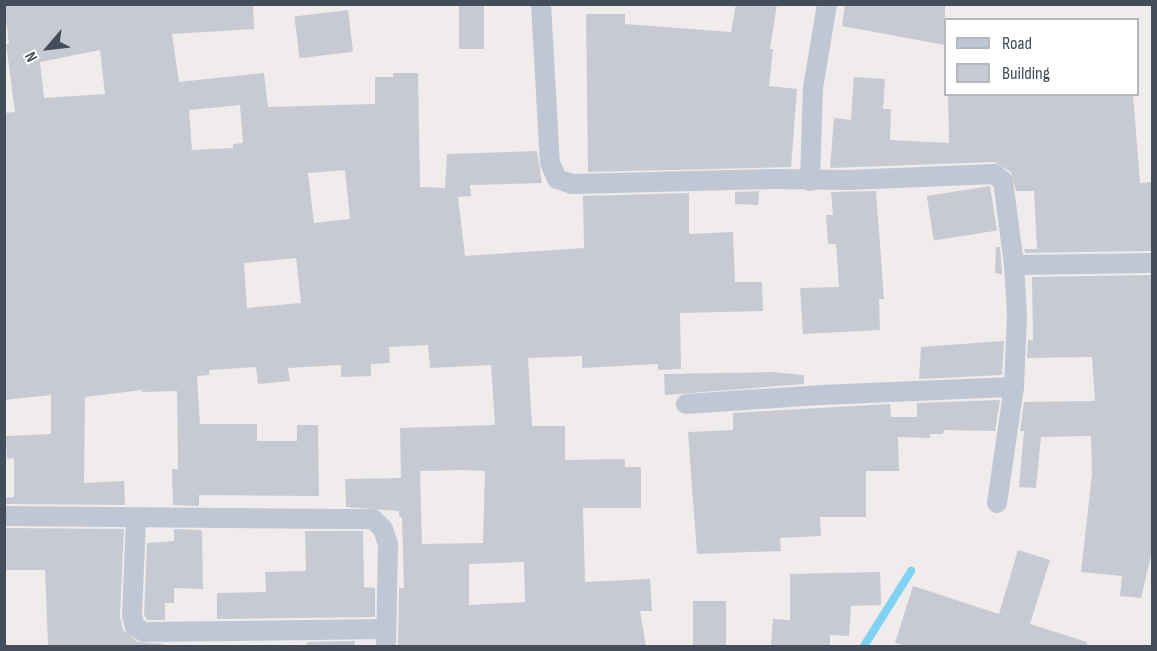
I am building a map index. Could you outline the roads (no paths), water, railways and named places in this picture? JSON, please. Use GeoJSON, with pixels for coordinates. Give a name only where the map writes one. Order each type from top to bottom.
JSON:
{"type":"FeatureCollection","features":[{"type":"Feature","properties":{"kind":"street"},"geometry":{"type":"LineString","coordinates":[[542,4],[550,164],[558,179],[572,184],[774,179],[810,181],[994,174],[1003,181],[1014,266],[1017,315],[1014,387],[996,504]]}},
{"type":"Feature","properties":{"kind":"street"},"geometry":{"type":"LineString","coordinates":[[810,181],[813,88],[827,4]]}},
{"type":"Feature","properties":{"kind":"street"},"geometry":{"type":"LineString","coordinates":[[1014,266],[1152,263]]}},
{"type":"Feature","properties":{"kind":"street"},"geometry":{"type":"LineString","coordinates":[[686,404],[820,395],[1014,387]]}},
{"type":"Feature","properties":{"kind":"street"},"geometry":{"type":"LineString","coordinates":[[4,516],[136,519],[373,519],[383,529],[388,544],[385,638],[144,632],[135,627],[132,616],[136,519]]}},
{"type":"Feature","properties":{"kind":"waterway"},"geometry":{"type":"LineString","coordinates":[[864,646],[911,571]]}}]}
